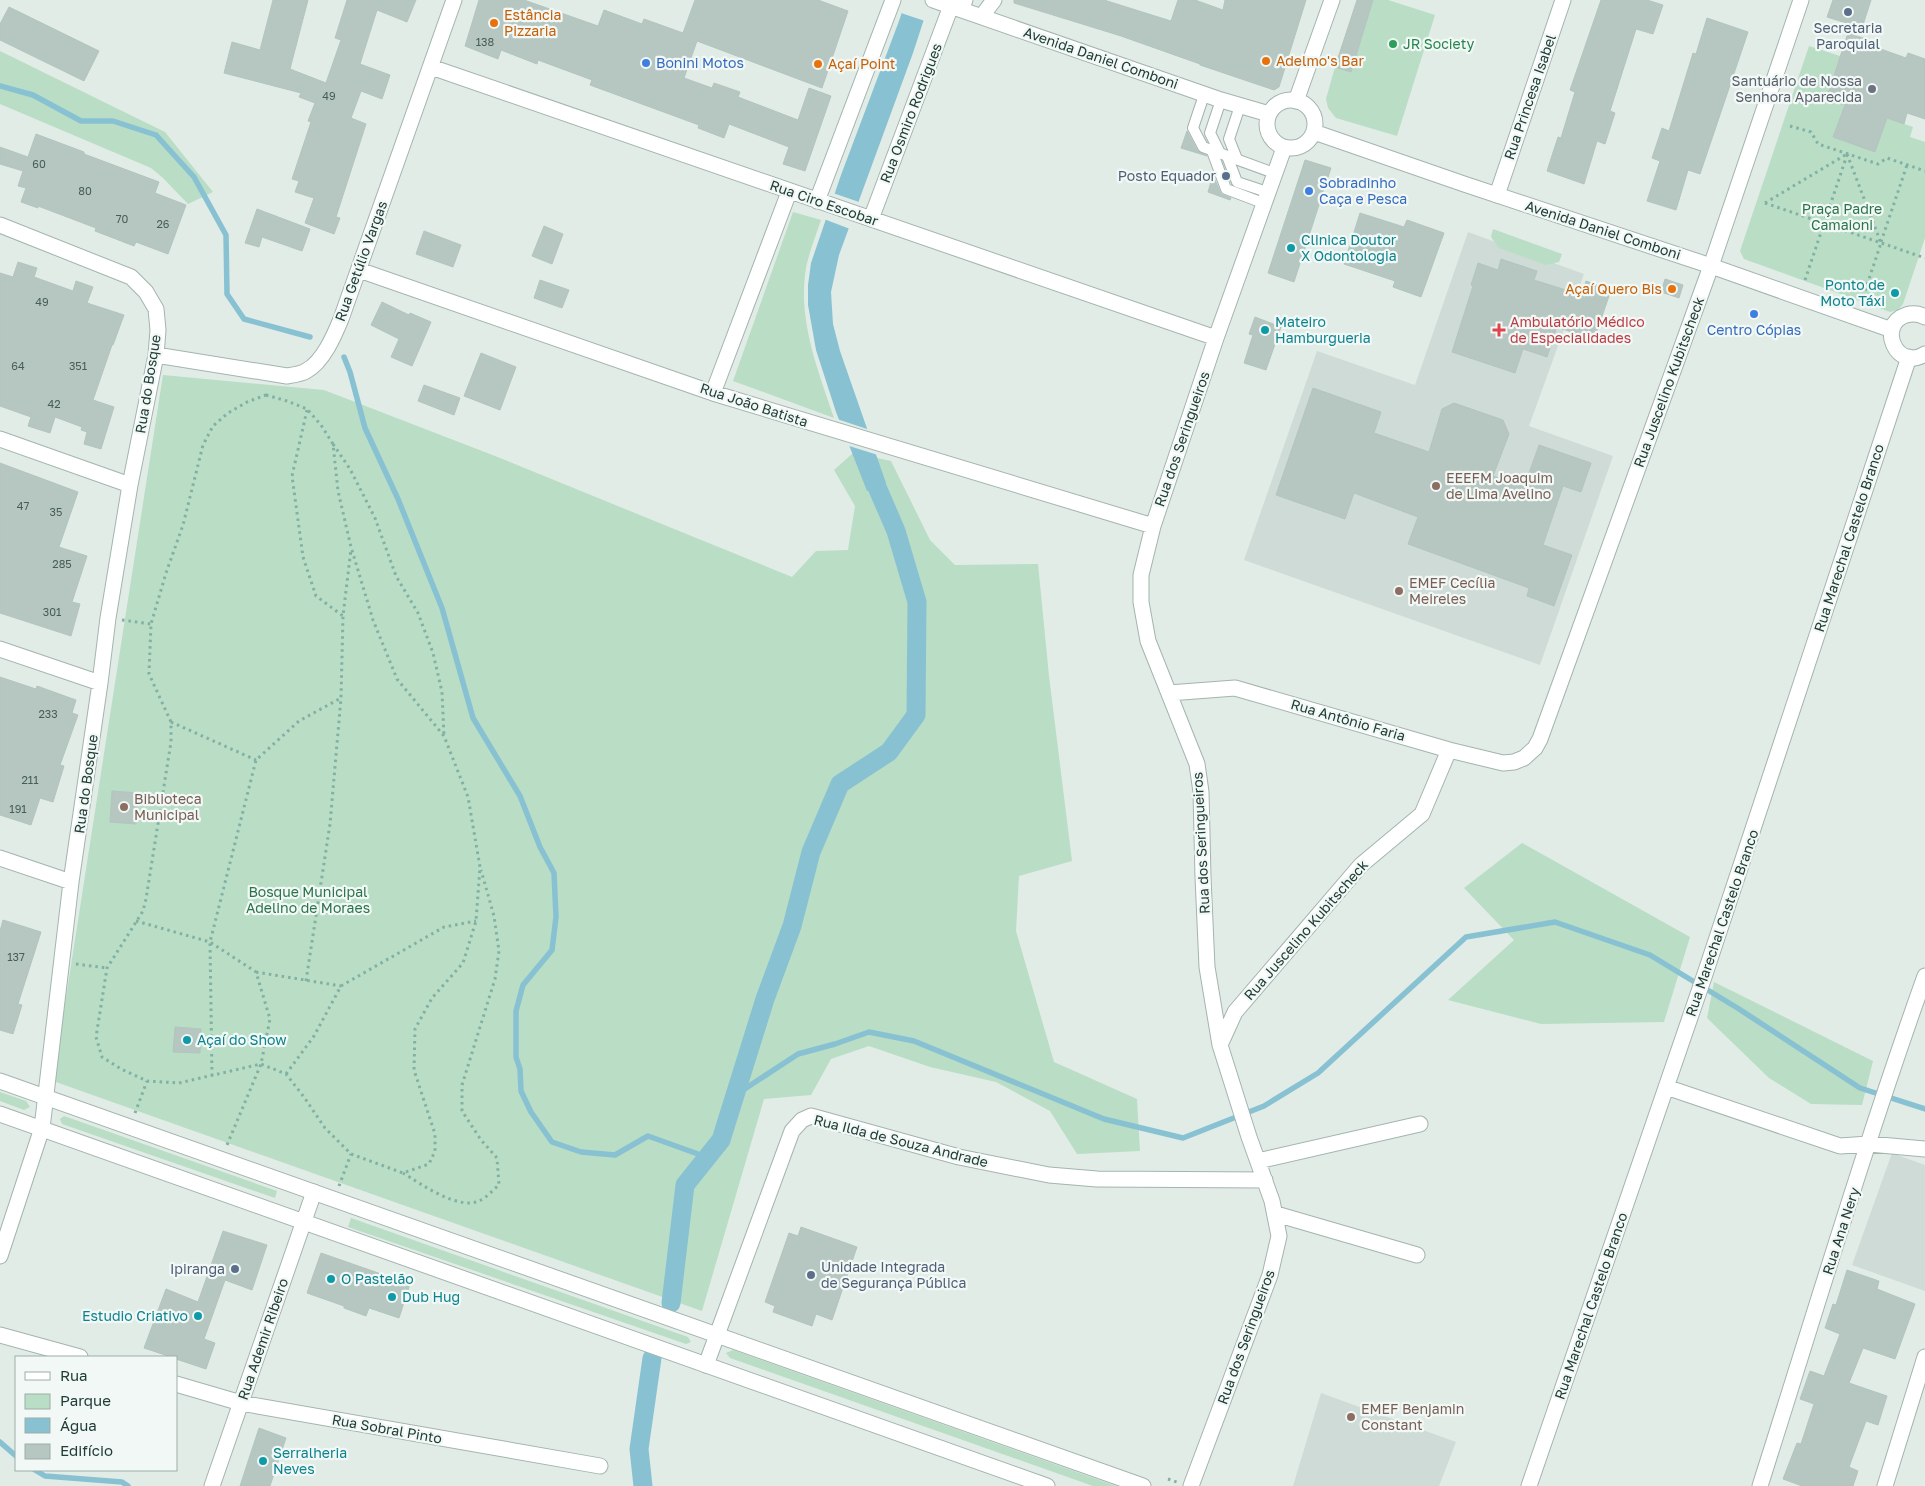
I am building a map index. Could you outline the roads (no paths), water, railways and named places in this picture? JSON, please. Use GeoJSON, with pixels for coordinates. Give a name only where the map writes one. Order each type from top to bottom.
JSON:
{"type":"FeatureCollection","features":[{"type":"Feature","properties":{"kind":"street","name":"Rua Getúlio Vargas"},"geometry":{"type":"LineString","coordinates":[[156,355],[287,376],[306,371],[318,360],[335,333],[359,270],[454,0]]}},
{"type":"Feature","properties":{"kind":"street"},"geometry":{"type":"LineString","coordinates":[[823,203],[893,0]]}},
{"type":"Feature","properties":{"kind":"street","name":"Avenida Daniel Comboni"},"geometry":{"type":"LineString","coordinates":[[933,0],[959,5],[982,16],[1204,95],[1269,114]]}},
{"type":"Feature","properties":{"kind":"street"},"geometry":{"type":"LineString","coordinates":[[982,16],[994,0]]}},
{"type":"Feature","properties":{"kind":"street"},"geometry":{"type":"LineString","coordinates":[[1296,101],[1332,0]]}},
{"type":"Feature","properties":{"kind":"street","name":"Rua Princesa Isabel"},"geometry":{"type":"LineString","coordinates":[[1497,195],[1563,0]]}},
{"type":"Feature","properties":{"kind":"street","name":"Rua Juscelino Kubitscheck"},"geometry":{"type":"LineString","coordinates":[[1524,758],[1535,748],[1540,739],[1711,266],[1800,0]]}},
{"type":"Feature","properties":{"kind":"street","name":"Rua Osmiro Rodrigues"},"geometry":{"type":"LineString","coordinates":[[865,217],[959,5]]}},
{"type":"Feature","properties":{"kind":"street","name":"Rua Ciro Escobar"},"geometry":{"type":"LineString","coordinates":[[431,67],[1216,338]]}},
{"type":"Feature","properties":{"kind":"street"},"geometry":{"type":"LineString","coordinates":[[1288,100],[1296,101],[1310,109],[1314,116],[1314,132],[1311,139],[1299,147],[1284,148],[1271,138],[1267,122],[1269,114],[1280,103],[1288,100]]}},
{"type":"Feature","properties":{"kind":"street","name":"Avenida Daniel Comboni"},"geometry":{"type":"LineString","coordinates":[[1314,132],[1711,266],[1892,330]]}},
{"type":"Feature","properties":{"kind":"street","name":"Rua dos Seringueiros"},"geometry":{"type":"LineString","coordinates":[[1191,1486],[1270,1275],[1279,1236],[1276,1214],[1220,1046],[1207,967],[1202,877],[1201,792],[1197,764],[1148,641],[1141,602],[1141,575],[1153,526],[1216,338],[1284,148]]}},
{"type":"Feature","properties":{"kind":"street"},"geometry":{"type":"LineString","coordinates":[[713,393],[789,192]]}},
{"type":"Feature","properties":{"kind":"street","name":"Rua do Bosque"},"geometry":{"type":"LineString","coordinates":[[0,225],[131,277],[146,292],[156,309],[158,330],[156,355],[130,485],[108,618],[71,882],[42,1128],[0,1256]]}},
{"type":"Feature","properties":{"kind":"street","name":"Rua João Batista"},"geometry":{"type":"LineString","coordinates":[[359,270],[713,393],[1153,526]]}},
{"type":"Feature","properties":{"kind":"street"},"geometry":{"type":"LineString","coordinates":[[1924,314],[1905,315],[1899,319],[1892,330],[1891,337],[1896,350],[1901,354],[1915,358],[1925,354]]}},
{"type":"Feature","properties":{"kind":"street","name":"Rua Marechal Castelo Branco"},"geometry":{"type":"LineString","coordinates":[[1529,1486],[1705,974],[1909,357]]}},
{"type":"Feature","properties":{"kind":"street"},"geometry":{"type":"LineString","coordinates":[[0,439],[130,485]]}},
{"type":"Feature","properties":{"kind":"street"},"geometry":{"type":"LineString","coordinates":[[0,649],[100,683]]}},
{"type":"Feature","properties":{"kind":"street","name":"Rua Antônio Faria"},"geometry":{"type":"LineString","coordinates":[[1169,693],[1234,688],[1449,750],[1503,763],[1514,762],[1524,758]]}},
{"type":"Feature","properties":{"kind":"street","name":"Rua Juscelino Kubitscheck"},"geometry":{"type":"LineString","coordinates":[[1220,1046],[1235,1012],[1361,865],[1422,814],[1449,750]]}},
{"type":"Feature","properties":{"kind":"street"},"geometry":{"type":"LineString","coordinates":[[0,858],[71,882]]}},
{"type":"Feature","properties":{"kind":"street","name":"Rua Ana Nery"},"geometry":{"type":"LineString","coordinates":[[1760,1486],[1887,1082],[1925,976]]}},
{"type":"Feature","properties":{"kind":"street"},"geometry":{"type":"LineString","coordinates":[[0,1081],[1143,1486]]}},
{"type":"Feature","properties":{"kind":"street"},"geometry":{"type":"LineString","coordinates":[[1666,1087],[1840,1146],[1869,1144],[1925,1150]]}},
{"type":"Feature","properties":{"kind":"street"},"geometry":{"type":"LineString","coordinates":[[0,1114],[1047,1486]]}},
{"type":"Feature","properties":{"kind":"street","name":"Rua Ilda de Souza Andrade"},"geometry":{"type":"LineString","coordinates":[[706,1366],[792,1131],[802,1120],[811,1116],[959,1157],[1049,1175],[1097,1179],[1265,1180]]}},
{"type":"Feature","properties":{"kind":"street"},"geometry":{"type":"LineString","coordinates":[[1258,1160],[1420,1124]]}},
{"type":"Feature","properties":{"kind":"street","name":"Rua Ademir Ribeiro"},"geometry":{"type":"LineString","coordinates":[[212,1486],[314,1192]]}},
{"type":"Feature","properties":{"kind":"street"},"geometry":{"type":"LineString","coordinates":[[1276,1214],[1417,1255]]}},
{"type":"Feature","properties":{"kind":"street"},"geometry":{"type":"LineString","coordinates":[[0,1335],[76,1356]]}},
{"type":"Feature","properties":{"kind":"street"},"geometry":{"type":"LineString","coordinates":[[1885,1486],[1925,1357]]}},
{"type":"Feature","properties":{"kind":"street","name":"Rua Sobral Pinto"},"geometry":{"type":"LineString","coordinates":[[178,1385],[241,1403],[600,1466]]}},
{"type":"Feature","properties":{"kind":"lane"},"geometry":{"type":"LineString","coordinates":[[1204,95],[1193,128],[1202,147],[1274,173]]}},
{"type":"Feature","properties":{"kind":"lane"},"geometry":{"type":"LineString","coordinates":[[1221,100],[1210,133],[1224,155],[1237,182],[1265,197]]}},
{"type":"Feature","properties":{"kind":"lane"},"geometry":{"type":"LineString","coordinates":[[1240,106],[1224,155],[1226,189],[1265,197]]}},
{"type":"Feature","properties":{"kind":"water"},"geometry":{"type":"Polygon","coordinates":[[[906,0],[927,10],[839,255],[831,292],[833,324],[840,351],[886,483],[867,491],[836,412],[816,350],[808,305],[808,285],[811,263],[841,175],[906,0]]]}},
{"type":"Feature","properties":{"kind":"waterway"},"geometry":{"type":"LineString","coordinates":[[0,86],[33,95],[81,121],[113,121],[156,135],[194,177],[226,235],[227,294],[244,319],[310,337]]}},
{"type":"Feature","properties":{"kind":"waterway"},"geometry":{"type":"LineString","coordinates":[[344,357],[365,428],[398,499],[442,608],[473,718],[520,796],[540,847],[554,873],[556,917],[552,950],[523,985],[516,1011],[516,1057],[520,1069],[521,1091],[531,1112],[552,1142],[581,1152],[615,1155],[648,1136],[698,1154],[702,1164]]}},
{"type":"Feature","properties":{"kind":"waterway"},"geometry":{"type":"LineString","coordinates":[[671,1303],[685,1185],[721,1140],[765,999],[792,926],[811,852],[840,784],[889,752],[916,715],[917,602],[896,531],[867,464]]}},
{"type":"Feature","properties":{"kind":"waterway"},"geometry":{"type":"LineString","coordinates":[[734,1096],[798,1054],[869,1032],[914,1041],[1104,1119],[1183,1138],[1264,1106],[1318,1073],[1466,937],[1555,922],[1650,955],[1739,1009],[1860,1088],[1925,1109]]}},
{"type":"Feature","properties":{"kind":"waterway"},"geometry":{"type":"LineString","coordinates":[[643,1486],[639,1449],[652,1358]]}},
{"type":"Feature","properties":{"kind":"waterway"},"geometry":{"type":"LineString","coordinates":[[0,1442],[15,1455]]}},
{"type":"Feature","properties":{"kind":"waterway"},"geometry":{"type":"LineString","coordinates":[[37,1471],[45,1476],[122,1482],[128,1486]]}},
{"type":"Feature","properties":{"kind":"place","name":"Secretaria Paroquial"},"geometry":{"type":"Point","coordinates":[1848,12]}},
{"type":"Feature","properties":{"kind":"place","name":"Estância Pizzaria"},"geometry":{"type":"Point","coordinates":[494,23]}},
{"type":"Feature","properties":{"kind":"place","name":"JR Society"},"geometry":{"type":"Point","coordinates":[1393,44]}},
{"type":"Feature","properties":{"kind":"place","name":"Adelmo's Bar"},"geometry":{"type":"Point","coordinates":[1266,61]}},
{"type":"Feature","properties":{"kind":"place","name":"Bonini Motos"},"geometry":{"type":"Point","coordinates":[646,63]}},
{"type":"Feature","properties":{"kind":"place","name":"Açaí Point"},"geometry":{"type":"Point","coordinates":[818,64]}},
{"type":"Feature","properties":{"kind":"place","name":"Santuário de Nossa Senhora Aparecida"},"geometry":{"type":"Point","coordinates":[1872,89]}},
{"type":"Feature","properties":{"kind":"place","name":"Posto Equador"},"geometry":{"type":"Point","coordinates":[1226,176]}},
{"type":"Feature","properties":{"kind":"place","name":"Sobradinho Caça e Pesca"},"geometry":{"type":"Point","coordinates":[1309,191]}},
{"type":"Feature","properties":{"kind":"place","name":"Clinica Doutor X Odontologia"},"geometry":{"type":"Point","coordinates":[1291,248]}},
{"type":"Feature","properties":{"kind":"place","name":"Açaí Quero Bis"},"geometry":{"type":"Point","coordinates":[1672,289]}},
{"type":"Feature","properties":{"kind":"place","name":"Ponto de Moto Táxi"},"geometry":{"type":"Point","coordinates":[1895,293]}},
{"type":"Feature","properties":{"kind":"place","name":"Centro Cópias"},"geometry":{"type":"Point","coordinates":[1754,314]}},
{"type":"Feature","properties":{"kind":"place","name":"Mateiro Hamburgueria"},"geometry":{"type":"Point","coordinates":[1265,330]}},
{"type":"Feature","properties":{"kind":"place","name":"Ambulatório Médico de Especialidades"},"geometry":{"type":"Point","coordinates":[1499,330]}},
{"type":"Feature","properties":{"kind":"place","name":"EEEFM Joaquim de Lima Avelino"},"geometry":{"type":"Point","coordinates":[1436,486]}},
{"type":"Feature","properties":{"kind":"place","name":"EMEF Cecília Meireles"},"geometry":{"type":"Point","coordinates":[1399,591]}},
{"type":"Feature","properties":{"kind":"place","name":"Biblioteca Municipal"},"geometry":{"type":"Point","coordinates":[124,807]}},
{"type":"Feature","properties":{"kind":"place","name":"Açaí do Show"},"geometry":{"type":"Point","coordinates":[187,1040]}},
{"type":"Feature","properties":{"kind":"place","name":"Ipiranga"},"geometry":{"type":"Point","coordinates":[235,1269]}},
{"type":"Feature","properties":{"kind":"place","name":"Unidade Integrada de Segurança Pública"},"geometry":{"type":"Point","coordinates":[811,1275]}},
{"type":"Feature","properties":{"kind":"place","name":"O Pastelão"},"geometry":{"type":"Point","coordinates":[331,1279]}},
{"type":"Feature","properties":{"kind":"place","name":"Dub Hug"},"geometry":{"type":"Point","coordinates":[392,1297]}},
{"type":"Feature","properties":{"kind":"place","name":"Estudio Criativo"},"geometry":{"type":"Point","coordinates":[198,1316]}},
{"type":"Feature","properties":{"kind":"place","name":"EMEF Benjamin Constant"},"geometry":{"type":"Point","coordinates":[1351,1417]}},
{"type":"Feature","properties":{"kind":"place","name":"Serralheria Neves"},"geometry":{"type":"Point","coordinates":[263,1461]}},
{"type":"Feature","properties":{"kind":"park label","name":"Praça Padre Camaioni"},"geometry":{"type":"Point","coordinates":[1842,217]}},
{"type":"Feature","properties":{"kind":"park label","name":"Bosque Municipal Adelino de Moraes"},"geometry":{"type":"Point","coordinates":[308,900]}}]}
